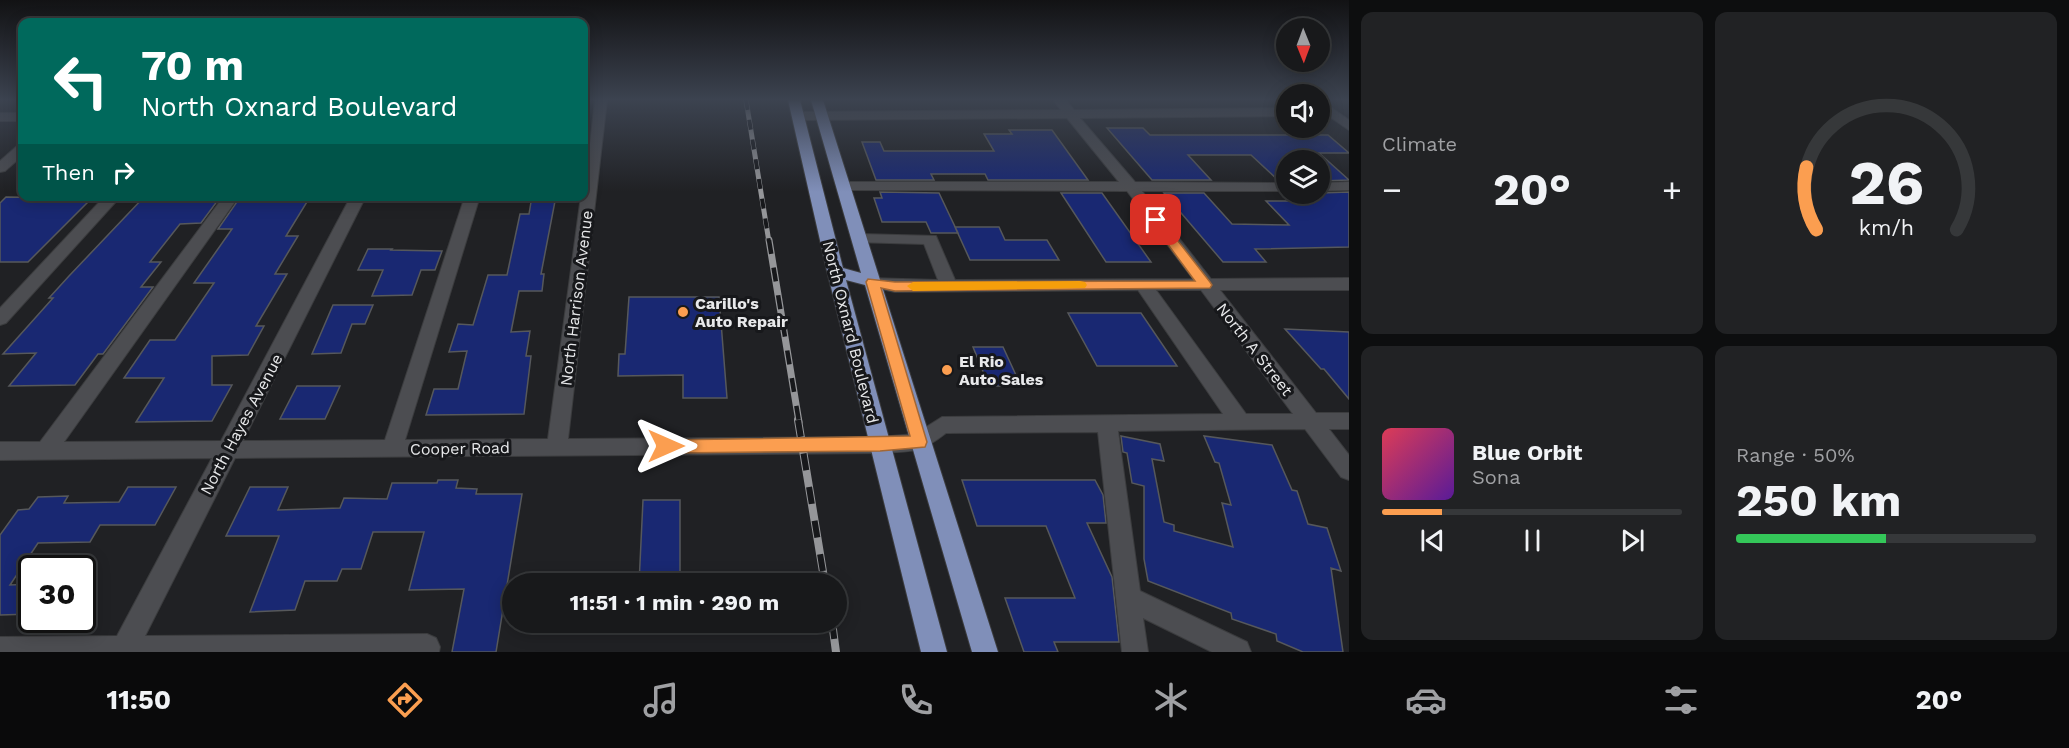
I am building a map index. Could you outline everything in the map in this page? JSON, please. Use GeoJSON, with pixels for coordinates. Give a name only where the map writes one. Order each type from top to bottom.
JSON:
{"type":"FeatureCollection","features":[{"type":"Feature","properties":{"kind":"main road","name":"North Oxnard Boulevard"},"geometry":{"type":"LineString","coordinates":[[802,130],[934,652]]}},
{"type":"Feature","properties":{"kind":"main road","name":"North Oxnard Boulevard"},"geometry":{"type":"LineString","coordinates":[[827,130],[919,442],[985,652]]}},
{"type":"Feature","properties":{"kind":"main road"},"geometry":{"type":"LineString","coordinates":[[836,271],[873,282]]}},
{"type":"Feature","properties":{"kind":"street","name":"North Harrison Avenue"},"geometry":{"type":"LineString","coordinates":[[588,171],[593,130]]}},
{"type":"Feature","properties":{"kind":"street","name":"North A Street"},"geometry":{"type":"LineString","coordinates":[[1084,130],[1131,187],[1349,471]]}},
{"type":"Feature","properties":{"kind":"street"},"geometry":{"type":"LineString","coordinates":[[0,168],[18,152]]}},
{"type":"Feature","properties":{"kind":"street"},"geometry":{"type":"LineString","coordinates":[[844,186],[1276,187]]}},
{"type":"Feature","properties":{"kind":"street"},"geometry":{"type":"LineString","coordinates":[[1330,187],[1349,186]]}},
{"type":"Feature","properties":{"kind":"street"},"geometry":{"type":"LineString","coordinates":[[0,319],[109,201]]}},
{"type":"Feature","properties":{"kind":"street"},"geometry":{"type":"LineString","coordinates":[[46,450],[228,201]]}},
{"type":"Feature","properties":{"kind":"street","name":"North Hayes Avenue"},"geometry":{"type":"LineString","coordinates":[[123,650],[356,201]]}},
{"type":"Feature","properties":{"kind":"street"},"geometry":{"type":"LineString","coordinates":[[392,449],[471,201]]}},
{"type":"Feature","properties":{"kind":"street","name":"North Harrison Avenue"},"geometry":{"type":"LineString","coordinates":[[557,447],[585,201]]}},
{"type":"Feature","properties":{"kind":"street"},"geometry":{"type":"LineString","coordinates":[[860,239],[930,239],[950,286]]}},
{"type":"Feature","properties":{"kind":"street"},"geometry":{"type":"LineString","coordinates":[[873,282],[895,286],[1349,284]]}},
{"type":"Feature","properties":{"kind":"street"},"geometry":{"type":"LineString","coordinates":[[1143,285],[1239,422]]}},
{"type":"Feature","properties":{"kind":"street"},"geometry":{"type":"LineString","coordinates":[[919,442],[942,425],[1349,421]]}},
{"type":"Feature","properties":{"kind":"street"},"geometry":{"type":"LineString","coordinates":[[1107,424],[1135,652]]}},
{"type":"Feature","properties":{"kind":"street","name":"Cooper Road"},"geometry":{"type":"LineString","coordinates":[[0,451],[880,445],[919,442]]}},
{"type":"Feature","properties":{"kind":"street"},"geometry":{"type":"LineString","coordinates":[[1127,597],[1238,651]]}},
{"type":"Feature","properties":{"kind":"street"},"geometry":{"type":"LineString","coordinates":[[0,650],[427,647],[426,652]]}},
{"type":"Feature","properties":{"kind":"building"},"geometry":{"type":"Polygon","coordinates":[[[1009,130],[1052,130],[1088,180],[988,180],[985,174],[931,174],[934,180],[876,180],[862,142],[880,142],[884,151],[994,151],[984,134],[1012,134],[1009,130]]]}},
{"type":"Feature","properties":{"kind":"building"},"geometry":{"type":"Polygon","coordinates":[[[1109,130],[1145,130],[1150,135],[1330,137],[1349,153],[1330,153],[1330,150],[1276,150],[1276,178],[1251,155],[1188,155],[1211,180],[1152,180],[1109,130]]]}},
{"type":"Feature","properties":{"kind":"building"},"geometry":{"type":"Polygon","coordinates":[[[1330,163],[1349,180],[1330,181],[1330,163]]]}},
{"type":"Feature","properties":{"kind":"building"},"geometry":{"type":"Polygon","coordinates":[[[880,192],[939,193],[958,233],[931,233],[926,222],[882,222],[874,198],[882,198],[880,192]]]}},
{"type":"Feature","properties":{"kind":"building"},"geometry":{"type":"Polygon","coordinates":[[[1349,192],[1349,247],[1255,249],[1266,262],[1223,262],[1164,193],[1204,193],[1232,224],[1289,225],[1266,201],[1276,201],[1276,204],[1330,204],[1330,193],[1349,192]]]}},
{"type":"Feature","properties":{"kind":"building"},"geometry":{"type":"Polygon","coordinates":[[[1061,193],[1102,193],[1151,262],[1106,262],[1061,193]]]}},
{"type":"Feature","properties":{"kind":"building"},"geometry":{"type":"Polygon","coordinates":[[[6,197],[18,197],[18,201],[89,201],[28,262],[0,262],[0,203],[6,197]]]}},
{"type":"Feature","properties":{"kind":"building"},"geometry":{"type":"Polygon","coordinates":[[[140,201],[217,201],[201,223],[180,224],[150,262],[161,262],[141,287],[153,287],[103,354],[98,354],[75,385],[9,386],[36,353],[3,354],[53,298],[49,298],[140,201]]]}},
{"type":"Feature","properties":{"kind":"building"},"geometry":{"type":"Polygon","coordinates":[[[238,201],[308,201],[286,236],[298,236],[275,274],[287,274],[256,326],[264,326],[248,355],[212,356],[212,385],[232,385],[212,421],[136,422],[164,378],[124,378],[150,340],[175,340],[214,283],[194,283],[232,229],[218,229],[238,201]]]}},
{"type":"Feature","properties":{"kind":"building"},"geometry":{"type":"Polygon","coordinates":[[[531,201],[555,201],[541,274],[544,274],[542,291],[519,291],[511,332],[530,331],[526,356],[531,356],[524,414],[426,415],[434,389],[458,389],[467,351],[449,352],[458,324],[473,325],[488,275],[507,275],[520,214],[529,214],[531,201]]]}},
{"type":"Feature","properties":{"kind":"building"},"geometry":{"type":"Polygon","coordinates":[[[955,227],[999,227],[1005,240],[1047,240],[1059,260],[970,260],[955,227]]]}},
{"type":"Feature","properties":{"kind":"building"},"geometry":{"type":"Polygon","coordinates":[[[368,249],[442,251],[435,270],[421,270],[412,295],[372,296],[383,270],[358,270],[368,249]]]}},
{"type":"Feature","properties":{"kind":"building"},"geometry":{"type":"Polygon","coordinates":[[[629,297],[719,297],[727,398],[683,398],[683,375],[618,376],[619,354],[625,354],[629,297]]]}},
{"type":"Feature","properties":{"kind":"building"},"geometry":{"type":"Polygon","coordinates":[[[333,305],[373,305],[365,324],[352,324],[341,353],[312,354],[333,305]]]}},
{"type":"Feature","properties":{"kind":"building"},"geometry":{"type":"Polygon","coordinates":[[[1068,313],[1141,313],[1177,366],[1097,366],[1068,313]]]}},
{"type":"Feature","properties":{"kind":"building"},"geometry":{"type":"Polygon","coordinates":[[[1285,329],[1349,332],[1349,399],[1324,369],[1321,369],[1285,329]]]}},
{"type":"Feature","properties":{"kind":"building"},"geometry":{"type":"Polygon","coordinates":[[[973,347],[1003,347],[1021,386],[989,386],[973,347]]]}},
{"type":"Feature","properties":{"kind":"building"},"geometry":{"type":"Polygon","coordinates":[[[297,386],[340,386],[325,419],[280,419],[297,386]]]}},
{"type":"Feature","properties":{"kind":"building"},"geometry":{"type":"Polygon","coordinates":[[[1121,436],[1160,444],[1164,461],[1152,459],[1164,522],[1174,525],[1174,531],[1233,547],[1222,503],[1231,505],[1219,463],[1215,462],[1204,436],[1272,445],[1292,490],[1297,491],[1308,524],[1327,528],[1341,571],[1331,568],[1343,652],[1303,652],[1277,641],[1276,634],[1232,619],[1231,613],[1148,581],[1144,559],[1144,486],[1132,483],[1127,453],[1123,452],[1121,436]]]}},
{"type":"Feature","properties":{"kind":"building"},"geometry":{"type":"Polygon","coordinates":[[[438,480],[458,480],[456,488],[477,489],[476,494],[522,494],[509,573],[502,573],[502,616],[496,652],[452,652],[464,589],[409,590],[424,532],[373,532],[361,569],[342,569],[337,581],[305,581],[295,610],[250,612],[279,536],[226,536],[250,487],[288,487],[278,510],[340,508],[344,498],[387,499],[392,483],[437,483],[438,480]]]}},
{"type":"Feature","properties":{"kind":"building"},"geometry":{"type":"Polygon","coordinates":[[[962,480],[1095,480],[1103,495],[1106,523],[1087,523],[1112,577],[1119,642],[1054,642],[1058,652],[1024,652],[1005,598],[1075,598],[1046,526],[977,526],[962,480]]]}},
{"type":"Feature","properties":{"kind":"building"},"geometry":{"type":"Polygon","coordinates":[[[128,487],[176,487],[155,525],[100,525],[90,542],[38,543],[30,555],[18,555],[18,573],[10,585],[18,585],[18,614],[0,615],[0,535],[18,510],[29,509],[38,497],[68,496],[64,503],[119,502],[128,487]]]}},
{"type":"Feature","properties":{"kind":"building"},"geometry":{"type":"Polygon","coordinates":[[[643,500],[680,500],[680,573],[640,573],[643,500]]]}},
{"type":"Feature","properties":{"kind":"railway"},"geometry":{"type":"LineString","coordinates":[[751,130],[769,242]]}},
{"type":"Feature","properties":{"kind":"railway"},"geometry":{"type":"LineString","coordinates":[[769,240],[799,422]]}},
{"type":"Feature","properties":{"kind":"railway"},"geometry":{"type":"LineString","coordinates":[[798,420],[823,573]]}},
{"type":"Feature","properties":{"kind":"railway"},"geometry":{"type":"LineString","coordinates":[[833,633],[836,652]]}},
{"type":"Feature","properties":{"kind":"slow traffic"},"geometry":{"type":"LineString","coordinates":[[913,286],[1080,285]]}},
{"type":"Feature","properties":{"kind":"place","name":"Carillo's Auto Repair"},"geometry":{"type":"Point","coordinates":[683,312]}},
{"type":"Feature","properties":{"kind":"place","name":"El Rio Auto Sales"},"geometry":{"type":"Point","coordinates":[947,370]}},
{"type":"Feature","properties":{"kind":"route"},"geometry":{"type":"LineString","coordinates":[[666,446],[880,445],[919,442],[873,282],[895,286],[1205,285],[1156,220]]}}]}
